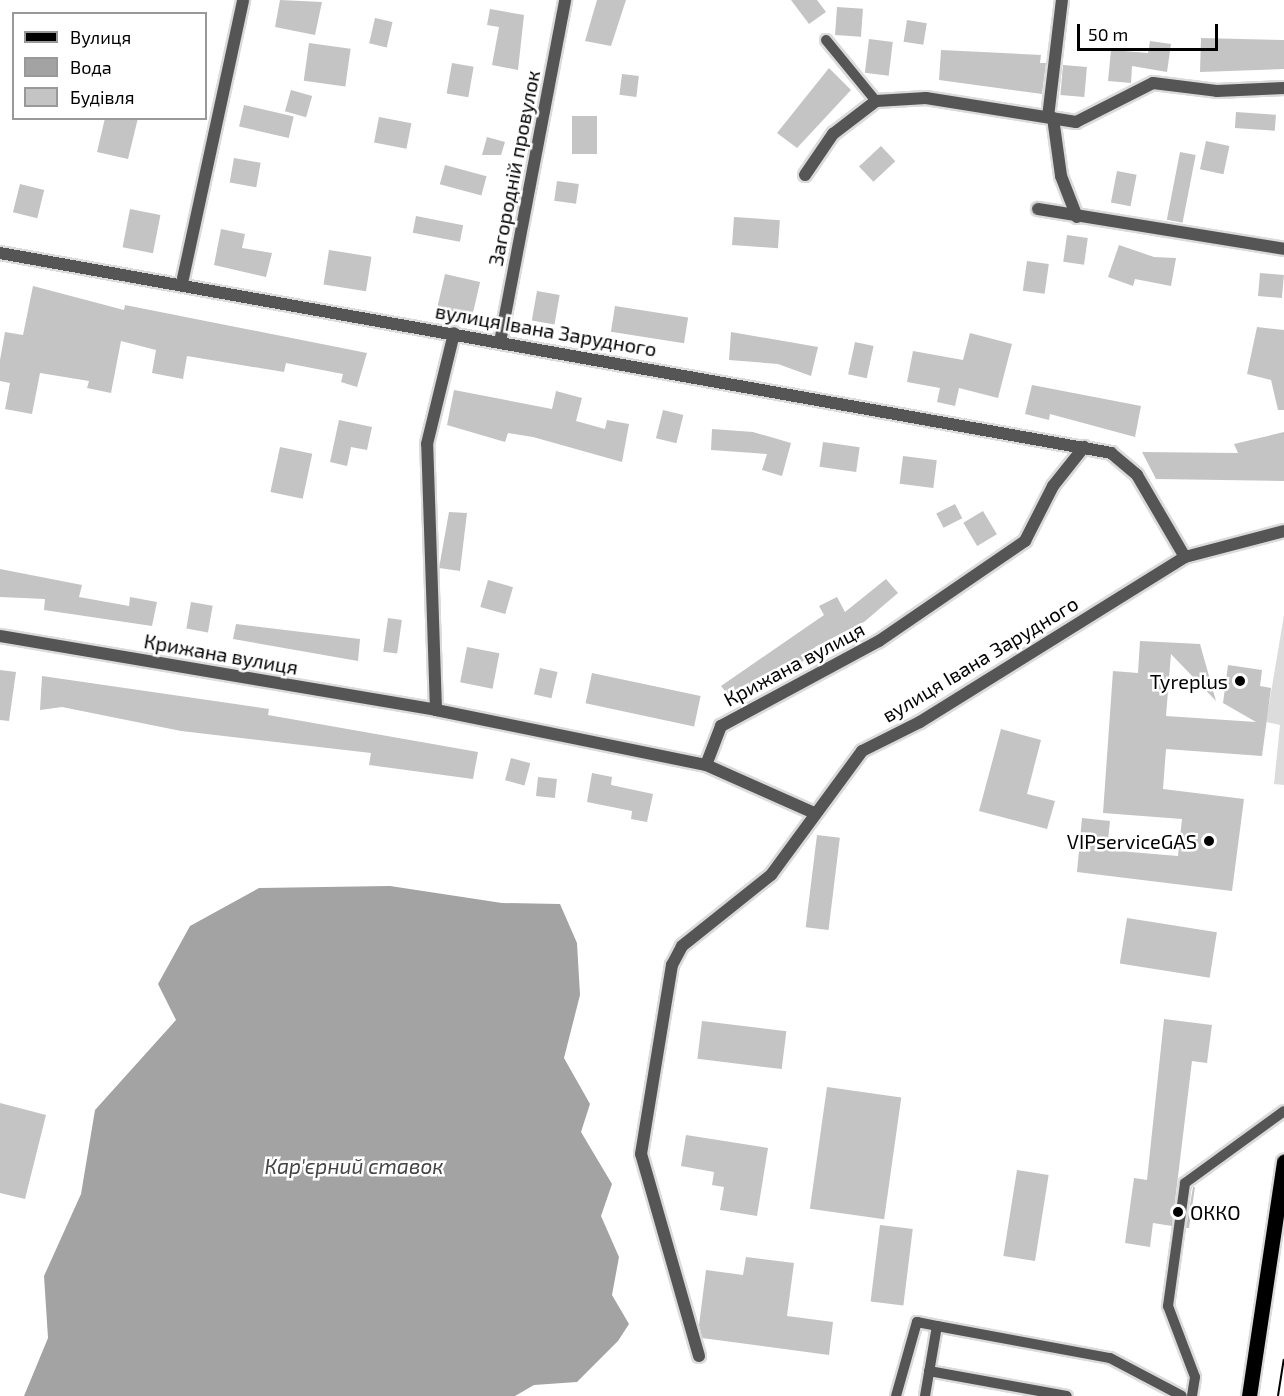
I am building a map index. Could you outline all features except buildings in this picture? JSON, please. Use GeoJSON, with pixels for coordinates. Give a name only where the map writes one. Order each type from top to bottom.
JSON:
{"type":"FeatureCollection","features":[{"type":"Feature","properties":{"kind":"main road"},"geometry":{"type":"LineString","coordinates":[[1249,1396],[1284,1162]]}},
{"type":"Feature","properties":{"kind":"street"},"geometry":{"type":"LineString","coordinates":[[182,283],[243,0]]}},
{"type":"Feature","properties":{"kind":"street","name":"Загородній провулок"},"geometry":{"type":"LineString","coordinates":[[500,342],[566,0]]}},
{"type":"Feature","properties":{"kind":"street"},"geometry":{"type":"LineString","coordinates":[[1062,0],[1050,118],[1061,176],[1077,217]]}},
{"type":"Feature","properties":{"kind":"street"},"geometry":{"type":"LineString","coordinates":[[805,175],[833,134],[876,101],[926,98],[1076,122],[1154,83],[1217,91],[1284,88]]}},
{"type":"Feature","properties":{"kind":"street"},"geometry":{"type":"LineString","coordinates":[[1038,209],[1284,249]]}},
{"type":"Feature","properties":{"kind":"street","name":"вулиця Івана Зарудного"},"geometry":{"type":"LineString","coordinates":[[0,253],[182,283],[1111,453],[1128,464],[1185,556]]}},
{"type":"Feature","properties":{"kind":"street"},"geometry":{"type":"LineString","coordinates":[[436,710],[427,444],[454,333]]}},
{"type":"Feature","properties":{"kind":"street","name":"Крижана вулиця"},"geometry":{"type":"LineString","coordinates":[[0,636],[436,710],[706,765],[721,726],[879,641],[1025,541],[1053,486],[1084,447]]}},
{"type":"Feature","properties":{"kind":"street","name":"вулиця Івана Зарудного"},"geometry":{"type":"LineString","coordinates":[[699,1356],[641,1154],[672,965],[692,935],[771,875],[812,812],[862,751],[920,722],[1185,556],[1284,531]]}},
{"type":"Feature","properties":{"kind":"street"},"geometry":{"type":"LineString","coordinates":[[706,765],[812,812]]}},
{"type":"Feature","properties":{"kind":"lane"},"geometry":{"type":"LineString","coordinates":[[826,40],[876,101]]}},
{"type":"Feature","properties":{"kind":"lane"},"geometry":{"type":"LineString","coordinates":[[1192,1396],[1195,1377],[1168,1306],[1185,1183],[1284,1111]]}},
{"type":"Feature","properties":{"kind":"lane"},"geometry":{"type":"LineString","coordinates":[[896,1396],[917,1322],[1110,1358],[1182,1396]]}},
{"type":"Feature","properties":{"kind":"lane"},"geometry":{"type":"LineString","coordinates":[[925,1396],[937,1326]]}},
{"type":"Feature","properties":{"kind":"lane"},"geometry":{"type":"LineString","coordinates":[[929,1371],[1067,1396]]}},
{"type":"Feature","properties":{"kind":"shaded area"},"geometry":{"type":"Polygon","coordinates":[[[1284,615],[1284,785],[1274,784],[1280,725],[1266,722],[1284,615]]]}},
{"type":"Feature","properties":{"kind":"water","name":"Кар'єрний ставок"},"geometry":{"type":"Polygon","coordinates":[[[390,886],[502,903],[560,904],[577,943],[580,995],[564,1058],[590,1104],[581,1132],[612,1184],[601,1216],[619,1257],[612,1295],[629,1324],[618,1341],[577,1382],[534,1385],[515,1396],[24,1396],[48,1338],[44,1276],[81,1194],[95,1110],[176,1020],[158,984],[190,926],[259,888],[390,886]]]}},
{"type":"Feature","properties":{"kind":"tram line"},"geometry":{"type":"LineString","coordinates":[[1278,1396],[1284,1360]]}},
{"type":"Feature","properties":{"kind":"place","name":"Tyreplus"},"geometry":{"type":"Point","coordinates":[1240,681]}},
{"type":"Feature","properties":{"kind":"place","name":"VIPserviceGAS"},"geometry":{"type":"Point","coordinates":[1209,841]}},
{"type":"Feature","properties":{"kind":"place","name":"ОККО"},"geometry":{"type":"Point","coordinates":[1178,1212]}}]}
